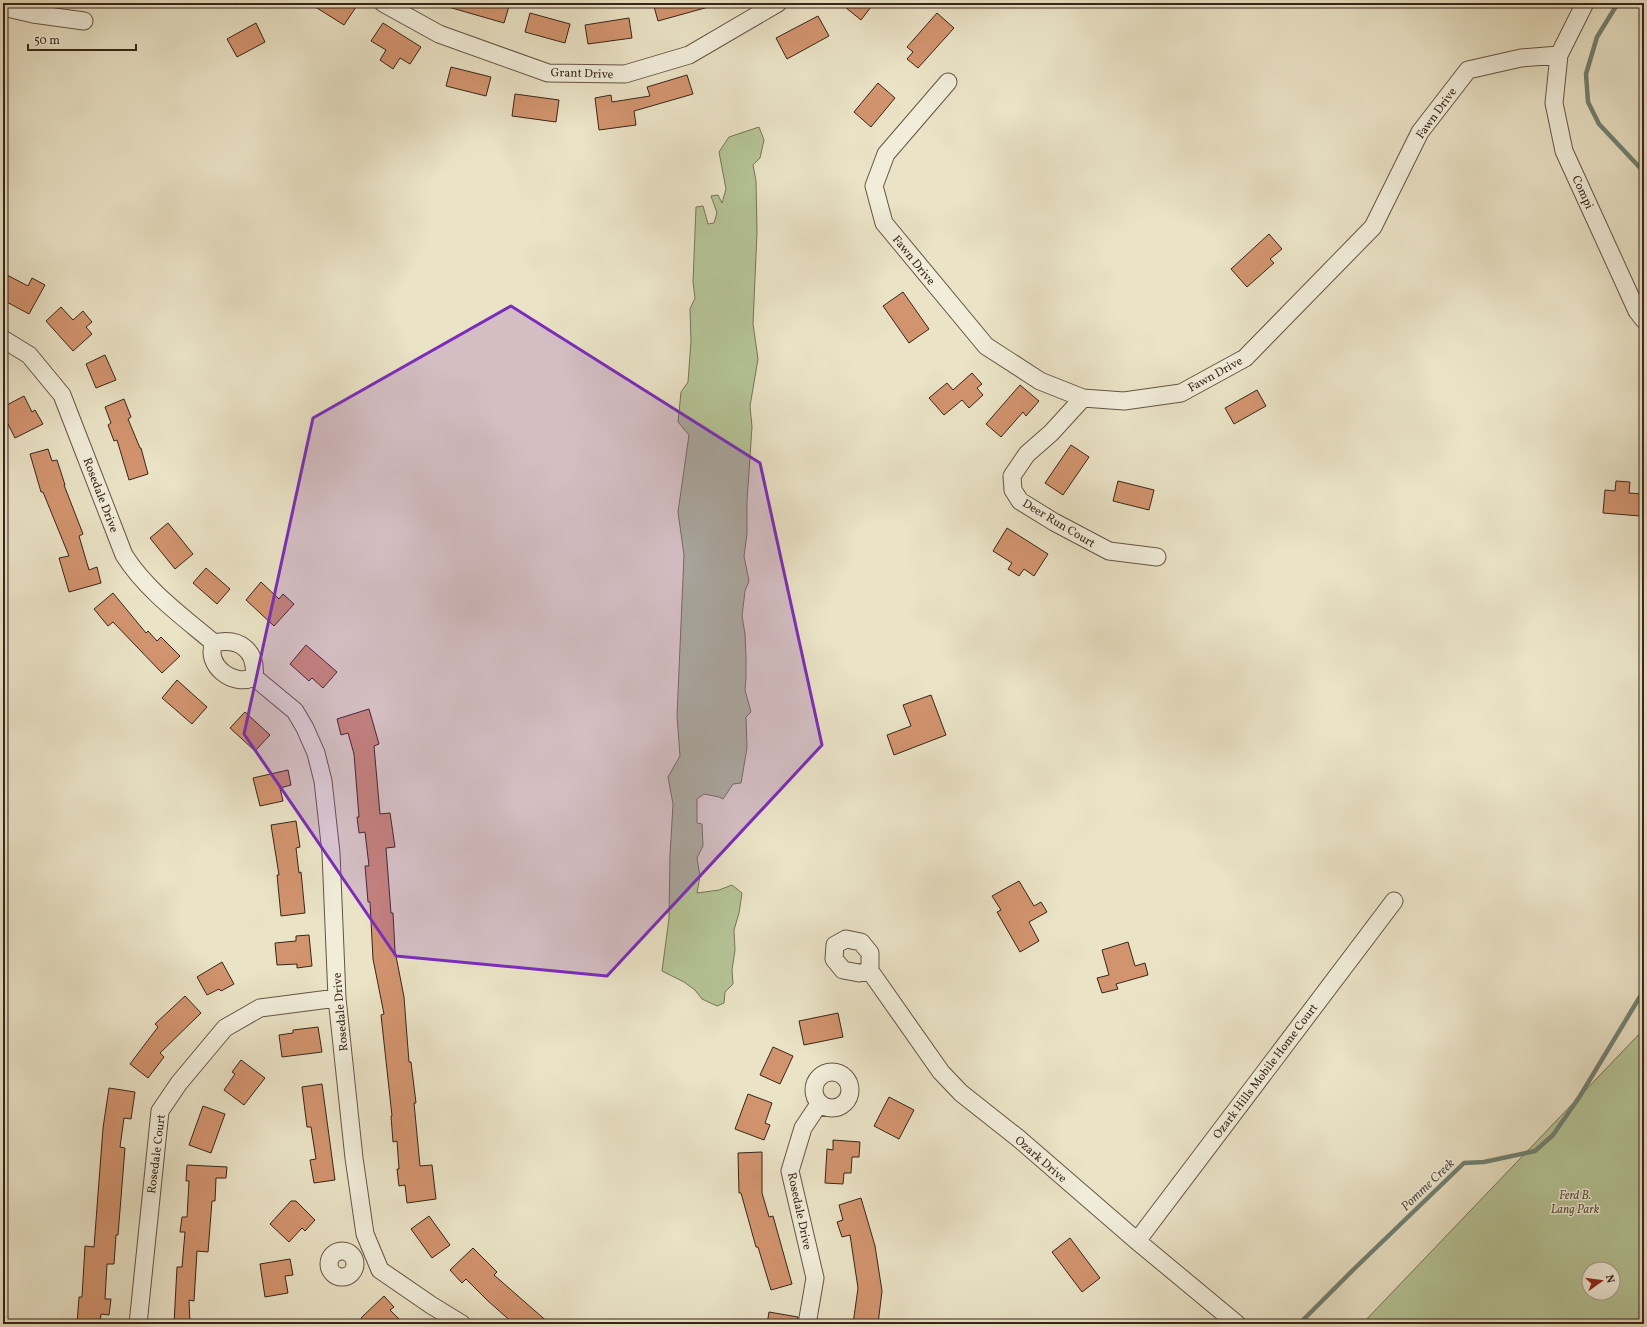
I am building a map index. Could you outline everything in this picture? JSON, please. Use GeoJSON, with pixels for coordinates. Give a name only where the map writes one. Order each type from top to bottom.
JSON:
{"type":"FeatureCollection","features":[{"type":"Feature","properties":{"kind":"street","name":"Grant Drive"},"geometry":{"type":"LineString","coordinates":[[383,3],[439,34],[548,73],[625,74],[689,56],[778,3]]}},
{"type":"Feature","properties":{"kind":"street"},"geometry":{"type":"LineString","coordinates":[[1559,55],[1585,3]]}},
{"type":"Feature","properties":{"kind":"street"},"geometry":{"type":"LineString","coordinates":[[3,7],[33,14],[84,21]]}},
{"type":"Feature","properties":{"kind":"street","name":"Compi"},"geometry":{"type":"LineString","coordinates":[[1559,55],[1554,103],[1564,151],[1637,310],[1644,320]]}},
{"type":"Feature","properties":{"kind":"street","name":"Fawn Drive"},"geometry":{"type":"LineString","coordinates":[[948,82],[886,154],[874,186],[884,223],[986,346],[1040,381],[1083,398],[1124,401],[1182,393],[1246,358],[1373,227],[1420,132],[1468,70],[1520,58],[1559,55]]}},
{"type":"Feature","properties":{"kind":"street","name":"Rosedale Drive"},"geometry":{"type":"LineString","coordinates":[[3,339],[29,355],[62,396],[124,554],[133,569],[160,597],[214,643]]}},
{"type":"Feature","properties":{"kind":"street","name":"Deer Run Court"},"geometry":{"type":"LineString","coordinates":[[1083,398],[1051,433],[1027,454],[1012,476],[1013,490],[1020,501],[1054,522],[1109,551],[1157,557]]}},
{"type":"Feature","properties":{"kind":"street"},"geometry":{"type":"LineString","coordinates":[[230,642],[242,645],[253,663],[254,677],[248,681],[239,681],[227,677],[217,666],[213,654],[214,643],[230,642]]}},
{"type":"Feature","properties":{"kind":"street","name":"Rosedale Drive"},"geometry":{"type":"LineString","coordinates":[[254,677],[295,711],[316,752],[324,781],[330,853],[337,998],[354,1158],[365,1234],[380,1270],[462,1324]]}},
{"type":"Feature","properties":{"kind":"street","name":"Ozark Hills Mobile Home Court"},"geometry":{"type":"LineString","coordinates":[[1137,1241],[1394,901]]}},
{"type":"Feature","properties":{"kind":"street","name":"Ozark Drive"},"geometry":{"type":"LineString","coordinates":[[870,971],[941,1072],[961,1093],[1018,1138],[1137,1241],[1237,1324]]}},
{"type":"Feature","properties":{"kind":"street","name":"Rosedale Court"},"geometry":{"type":"LineString","coordinates":[[138,1324],[160,1111],[179,1083],[226,1028],[260,1008],[337,998]]}},
{"type":"Feature","properties":{"kind":"street","name":"Rosedale Drive"},"geometry":{"type":"LineString","coordinates":[[808,1324],[815,1278],[790,1171],[803,1128],[819,1104]]}},
{"type":"Feature","properties":{"kind":"street"},"geometry":{"type":"LineString","coordinates":[[353,1258],[371,1248]]}},
{"type":"Feature","properties":{"kind":"highlighted area"},"geometry":{"type":"Polygon","coordinates":[[[511,306],[760,463],[822,745],[607,976],[396,956],[244,734],[313,418],[511,306]]]}},
{"type":"Feature","properties":{"kind":"green space"},"geometry":{"type":"Polygon","coordinates":[[[759,127],[764,140],[760,158],[753,165],[756,181],[757,232],[753,324],[758,359],[750,406],[752,427],[747,501],[747,534],[744,556],[749,581],[745,591],[742,616],[746,656],[745,690],[751,712],[746,717],[747,748],[741,783],[733,784],[723,799],[704,794],[697,799],[697,823],[702,824],[703,846],[697,858],[700,876],[697,893],[719,890],[732,885],[742,893],[739,913],[734,930],[735,950],[732,970],[733,984],[725,992],[724,1003],[717,1006],[702,999],[695,990],[684,982],[662,971],[669,918],[670,855],[673,804],[668,777],[680,756],[677,716],[684,555],[678,512],[689,435],[678,422],[681,392],[688,382],[691,341],[690,309],[695,298],[693,282],[696,207],[703,206],[708,224],[714,223],[717,213],[711,196],[718,195],[722,203],[726,189],[719,152],[729,137],[759,127]]]}},
{"type":"Feature","properties":{"kind":"green space","name":"Ferd B. Lang Park"},"geometry":{"type":"Polygon","coordinates":[[[1644,1029],[1644,1320],[1641,1324],[1362,1324],[1644,1029]]]}},
{"type":"Feature","properties":{"kind":"building"},"geometry":{"type":"Polygon","coordinates":[[[309,3],[349,3],[356,7],[344,25],[309,3]]]}},
{"type":"Feature","properties":{"kind":"building"},"geometry":{"type":"Polygon","coordinates":[[[445,3],[510,3],[504,23],[445,6],[445,3]]]}},
{"type":"Feature","properties":{"kind":"building"},"geometry":{"type":"Polygon","coordinates":[[[653,3],[711,3],[712,6],[658,21],[653,3]]]}},
{"type":"Feature","properties":{"kind":"building"},"geometry":{"type":"Polygon","coordinates":[[[840,3],[874,3],[861,20],[840,3]]]}},
{"type":"Feature","properties":{"kind":"building"},"geometry":{"type":"Polygon","coordinates":[[[530,13],[570,24],[565,43],[525,32],[530,13]]]}},
{"type":"Feature","properties":{"kind":"building"},"geometry":{"type":"Polygon","coordinates":[[[937,13],[954,28],[918,68],[907,59],[913,52],[907,47],[937,13]]]}},
{"type":"Feature","properties":{"kind":"building"},"geometry":{"type":"Polygon","coordinates":[[[818,16],[829,36],[787,59],[776,38],[818,16]]]}},
{"type":"Feature","properties":{"kind":"building"},"geometry":{"type":"Polygon","coordinates":[[[629,18],[632,38],[588,44],[585,25],[629,18]]]}},
{"type":"Feature","properties":{"kind":"building"},"geometry":{"type":"Polygon","coordinates":[[[256,23],[265,42],[237,57],[227,39],[256,23]]]}},
{"type":"Feature","properties":{"kind":"building"},"geometry":{"type":"Polygon","coordinates":[[[383,23],[421,47],[410,64],[400,58],[393,69],[380,60],[386,50],[371,41],[383,23]]]}},
{"type":"Feature","properties":{"kind":"building"},"geometry":{"type":"Polygon","coordinates":[[[451,67],[491,77],[486,96],[446,86],[451,67]]]}},
{"type":"Feature","properties":{"kind":"building"},"geometry":{"type":"Polygon","coordinates":[[[687,75],[693,94],[634,111],[636,125],[599,130],[595,98],[611,95],[612,102],[650,96],[647,87],[687,75]]]}},
{"type":"Feature","properties":{"kind":"building"},"geometry":{"type":"Polygon","coordinates":[[[878,83],[895,98],[871,127],[854,112],[878,83]]]}},
{"type":"Feature","properties":{"kind":"building"},"geometry":{"type":"Polygon","coordinates":[[[515,94],[559,100],[556,122],[512,116],[515,94]]]}},
{"type":"Feature","properties":{"kind":"building"},"geometry":{"type":"Polygon","coordinates":[[[1269,234],[1282,249],[1270,259],[1274,263],[1247,287],[1231,269],[1269,234]]]}},
{"type":"Feature","properties":{"kind":"building"},"geometry":{"type":"Polygon","coordinates":[[[7,275],[28,286],[32,278],[45,285],[29,314],[3,300],[3,282],[7,275]]]}},
{"type":"Feature","properties":{"kind":"building"},"geometry":{"type":"Polygon","coordinates":[[[903,292],[929,329],[909,343],[883,306],[903,292]]]}},
{"type":"Feature","properties":{"kind":"building"},"geometry":{"type":"Polygon","coordinates":[[[61,307],[73,320],[83,311],[92,322],[86,327],[92,334],[73,351],[46,321],[61,307]]]}},
{"type":"Feature","properties":{"kind":"building"},"geometry":{"type":"Polygon","coordinates":[[[105,355],[116,380],[96,388],[86,364],[105,355]]]}},
{"type":"Feature","properties":{"kind":"building"},"geometry":{"type":"Polygon","coordinates":[[[972,373],[982,384],[977,388],[983,395],[969,408],[962,400],[944,415],[929,398],[947,383],[953,390],[972,373]]]}},
{"type":"Feature","properties":{"kind":"building"},"geometry":{"type":"Polygon","coordinates":[[[1020,385],[1039,401],[1026,416],[1023,412],[1001,437],[986,424],[1020,385]]]}},
{"type":"Feature","properties":{"kind":"building"},"geometry":{"type":"Polygon","coordinates":[[[1257,390],[1266,406],[1234,424],[1225,408],[1257,390]]]}},
{"type":"Feature","properties":{"kind":"building"},"geometry":{"type":"Polygon","coordinates":[[[24,396],[32,412],[35,410],[43,424],[15,438],[3,414],[3,407],[24,396]]]}},
{"type":"Feature","properties":{"kind":"building"},"geometry":{"type":"Polygon","coordinates":[[[124,399],[131,417],[128,419],[141,448],[148,474],[129,480],[117,440],[114,441],[108,425],[111,423],[105,407],[124,399]]]}},
{"type":"Feature","properties":{"kind":"building"},"geometry":{"type":"Polygon","coordinates":[[[1071,445],[1089,457],[1063,495],[1045,483],[1071,445]]]}},
{"type":"Feature","properties":{"kind":"building"},"geometry":{"type":"Polygon","coordinates":[[[48,449],[52,461],[57,460],[64,485],[83,534],[79,536],[89,570],[97,567],[101,583],[69,592],[59,558],[69,556],[43,492],[41,492],[30,454],[48,449]]]}},
{"type":"Feature","properties":{"kind":"building"},"geometry":{"type":"Polygon","coordinates":[[[1118,481],[1154,490],[1149,510],[1113,501],[1118,481]]]}},
{"type":"Feature","properties":{"kind":"building"},"geometry":{"type":"Polygon","coordinates":[[[1616,481],[1630,482],[1629,493],[1642,494],[1640,516],[1603,513],[1605,490],[1615,491],[1616,481]]]}},
{"type":"Feature","properties":{"kind":"building"},"geometry":{"type":"Polygon","coordinates":[[[168,523],[193,554],[175,569],[150,538],[168,523]]]}},
{"type":"Feature","properties":{"kind":"building"},"geometry":{"type":"Polygon","coordinates":[[[1007,528],[1048,554],[1034,576],[1024,569],[1019,576],[1008,569],[1012,563],[993,551],[1007,528]]]}},
{"type":"Feature","properties":{"kind":"building"},"geometry":{"type":"Polygon","coordinates":[[[206,568],[230,589],[217,604],[193,583],[206,568]]]}},
{"type":"Feature","properties":{"kind":"building"},"geometry":{"type":"Polygon","coordinates":[[[261,582],[279,599],[283,594],[294,604],[274,626],[246,600],[261,582]]]}},
{"type":"Feature","properties":{"kind":"building"},"geometry":{"type":"Polygon","coordinates":[[[113,593],[146,633],[148,631],[157,641],[161,637],[180,656],[162,673],[113,622],[108,626],[94,609],[113,593]]]}},
{"type":"Feature","properties":{"kind":"building"},"geometry":{"type":"Polygon","coordinates":[[[306,645],[337,672],[323,688],[312,678],[309,681],[290,664],[306,645]]]}},
{"type":"Feature","properties":{"kind":"building"},"geometry":{"type":"Polygon","coordinates":[[[177,680],[207,707],[192,724],[162,698],[177,680]]]}},
{"type":"Feature","properties":{"kind":"building"},"geometry":{"type":"Polygon","coordinates":[[[931,695],[946,735],[894,755],[887,735],[911,726],[903,705],[931,695]]]}},
{"type":"Feature","properties":{"kind":"building"},"geometry":{"type":"Polygon","coordinates":[[[369,709],[379,744],[374,746],[380,814],[390,813],[395,847],[386,848],[391,913],[393,913],[395,951],[404,997],[409,1062],[411,1062],[416,1103],[414,1103],[420,1166],[432,1165],[436,1199],[407,1203],[405,1185],[399,1186],[397,1169],[399,1169],[397,1141],[393,1142],[392,1116],[381,1015],[384,1014],[373,959],[370,902],[368,902],[365,866],[369,866],[365,832],[359,833],[354,754],[348,733],[341,735],[337,719],[369,709]]]}},
{"type":"Feature","properties":{"kind":"building"},"geometry":{"type":"Polygon","coordinates":[[[245,712],[270,735],[255,751],[230,728],[245,712]]]}},
{"type":"Feature","properties":{"kind":"building"},"geometry":{"type":"Polygon","coordinates":[[[288,770],[291,785],[280,788],[283,801],[260,806],[253,778],[288,770]]]}},
{"type":"Feature","properties":{"kind":"building"},"geometry":{"type":"Polygon","coordinates":[[[296,821],[300,847],[296,848],[299,873],[301,872],[305,913],[281,916],[277,875],[279,875],[271,825],[296,821]]]}},
{"type":"Feature","properties":{"kind":"building"},"geometry":{"type":"Polygon","coordinates":[[[1019,881],[1034,906],[1041,902],[1047,912],[1029,922],[1039,941],[1020,952],[997,912],[1001,910],[992,896],[1019,881]]]}},
{"type":"Feature","properties":{"kind":"building"},"geometry":{"type":"Polygon","coordinates":[[[309,935],[312,966],[297,968],[297,964],[277,965],[275,943],[296,941],[296,936],[309,935]]]}},
{"type":"Feature","properties":{"kind":"building"},"geometry":{"type":"Polygon","coordinates":[[[1128,942],[1135,966],[1145,963],[1148,975],[1116,984],[1118,989],[1102,993],[1097,978],[1109,975],[1102,950],[1128,942]]]}},
{"type":"Feature","properties":{"kind":"building"},"geometry":{"type":"Polygon","coordinates":[[[222,962],[234,984],[221,991],[219,989],[207,995],[197,977],[222,962]]]}},
{"type":"Feature","properties":{"kind":"building"},"geometry":{"type":"Polygon","coordinates":[[[185,996],[201,1013],[160,1053],[164,1057],[148,1078],[130,1064],[158,1027],[155,1024],[185,996]]]}},
{"type":"Feature","properties":{"kind":"building"},"geometry":{"type":"Polygon","coordinates":[[[838,1013],[843,1037],[804,1045],[799,1021],[838,1013]]]}},
{"type":"Feature","properties":{"kind":"building"},"geometry":{"type":"Polygon","coordinates":[[[318,1027],[322,1052],[282,1057],[279,1035],[293,1033],[293,1030],[318,1027]]]}},
{"type":"Feature","properties":{"kind":"building"},"geometry":{"type":"Polygon","coordinates":[[[773,1047],[793,1056],[780,1084],[760,1075],[773,1047]]]}},
{"type":"Feature","properties":{"kind":"building"},"geometry":{"type":"Polygon","coordinates":[[[241,1060],[265,1078],[244,1105],[224,1090],[235,1074],[232,1072],[241,1060]]]}},
{"type":"Feature","properties":{"kind":"building"},"geometry":{"type":"Polygon","coordinates":[[[322,1084],[335,1180],[314,1183],[310,1160],[316,1159],[311,1127],[307,1127],[302,1087],[322,1084]]]}},
{"type":"Feature","properties":{"kind":"building"},"geometry":{"type":"Polygon","coordinates":[[[109,1088],[135,1092],[131,1119],[124,1118],[120,1147],[125,1148],[118,1235],[116,1235],[114,1264],[107,1264],[105,1299],[111,1299],[109,1315],[101,1314],[100,1324],[77,1324],[79,1297],[82,1297],[85,1246],[94,1247],[103,1128],[109,1088]]]}},
{"type":"Feature","properties":{"kind":"building"},"geometry":{"type":"Polygon","coordinates":[[[748,1094],[772,1103],[765,1123],[770,1125],[764,1140],[735,1129],[748,1094]]]}},
{"type":"Feature","properties":{"kind":"building"},"geometry":{"type":"Polygon","coordinates":[[[889,1097],[914,1110],[899,1139],[874,1126],[889,1097]]]}},
{"type":"Feature","properties":{"kind":"building"},"geometry":{"type":"Polygon","coordinates":[[[203,1106],[225,1114],[211,1153],[189,1145],[203,1106]]]}},
{"type":"Feature","properties":{"kind":"building"},"geometry":{"type":"Polygon","coordinates":[[[833,1140],[860,1142],[859,1157],[852,1157],[851,1173],[844,1173],[843,1184],[825,1183],[827,1149],[833,1150],[833,1140]]]}},
{"type":"Feature","properties":{"kind":"building"},"geometry":{"type":"Polygon","coordinates":[[[762,1152],[762,1193],[769,1217],[773,1216],[792,1284],[771,1290],[758,1247],[756,1247],[741,1193],[739,1193],[738,1153],[762,1152]]]}},
{"type":"Feature","properties":{"kind":"building"},"geometry":{"type":"Polygon","coordinates":[[[187,1165],[227,1167],[226,1178],[216,1178],[215,1201],[212,1201],[208,1252],[197,1251],[194,1301],[189,1300],[190,1324],[174,1324],[177,1267],[182,1267],[185,1232],[180,1232],[182,1217],[187,1217],[189,1181],[186,1181],[187,1165]]]}},
{"type":"Feature","properties":{"kind":"building"},"geometry":{"type":"Polygon","coordinates":[[[861,1198],[875,1246],[882,1291],[878,1324],[853,1324],[858,1288],[850,1235],[842,1237],[837,1222],[843,1220],[839,1205],[861,1198]]]}},
{"type":"Feature","properties":{"kind":"building"},"geometry":{"type":"Polygon","coordinates":[[[291,1201],[296,1201],[315,1220],[305,1231],[302,1228],[289,1242],[270,1224],[291,1201]]]}},
{"type":"Feature","properties":{"kind":"building"},"geometry":{"type":"Polygon","coordinates":[[[429,1216],[450,1245],[432,1258],[411,1229],[429,1216]]]}},
{"type":"Feature","properties":{"kind":"building"},"geometry":{"type":"Polygon","coordinates":[[[1070,1238],[1100,1278],[1082,1292],[1052,1252],[1070,1238]]]}},
{"type":"Feature","properties":{"kind":"building"},"geometry":{"type":"Polygon","coordinates":[[[473,1248],[497,1272],[494,1275],[550,1324],[514,1324],[466,1279],[462,1283],[450,1270],[473,1248]]]}},
{"type":"Feature","properties":{"kind":"building"},"geometry":{"type":"Polygon","coordinates":[[[290,1259],[293,1275],[285,1276],[288,1293],[265,1297],[260,1264],[290,1259]]]}},
{"type":"Feature","properties":{"kind":"building"},"geometry":{"type":"Polygon","coordinates":[[[384,1296],[394,1307],[390,1310],[404,1324],[367,1324],[361,1318],[384,1296]]]}},
{"type":"Feature","properties":{"kind":"building"},"geometry":{"type":"Polygon","coordinates":[[[769,1312],[798,1317],[797,1324],[767,1324],[769,1312]]]}},
{"type":"Feature","properties":{"kind":"waterway","name":"Pomme Creek"},"geometry":{"type":"LineString","coordinates":[[1618,3],[1597,37],[1586,74],[1588,102],[1599,124],[1644,172]]}},
{"type":"Feature","properties":{"kind":"waterway","name":"Pomme Creek"},"geometry":{"type":"LineString","coordinates":[[1299,1324],[1464,1163],[1484,1162],[1535,1151],[1553,1135],[1580,1096],[1644,990]]}}]}
